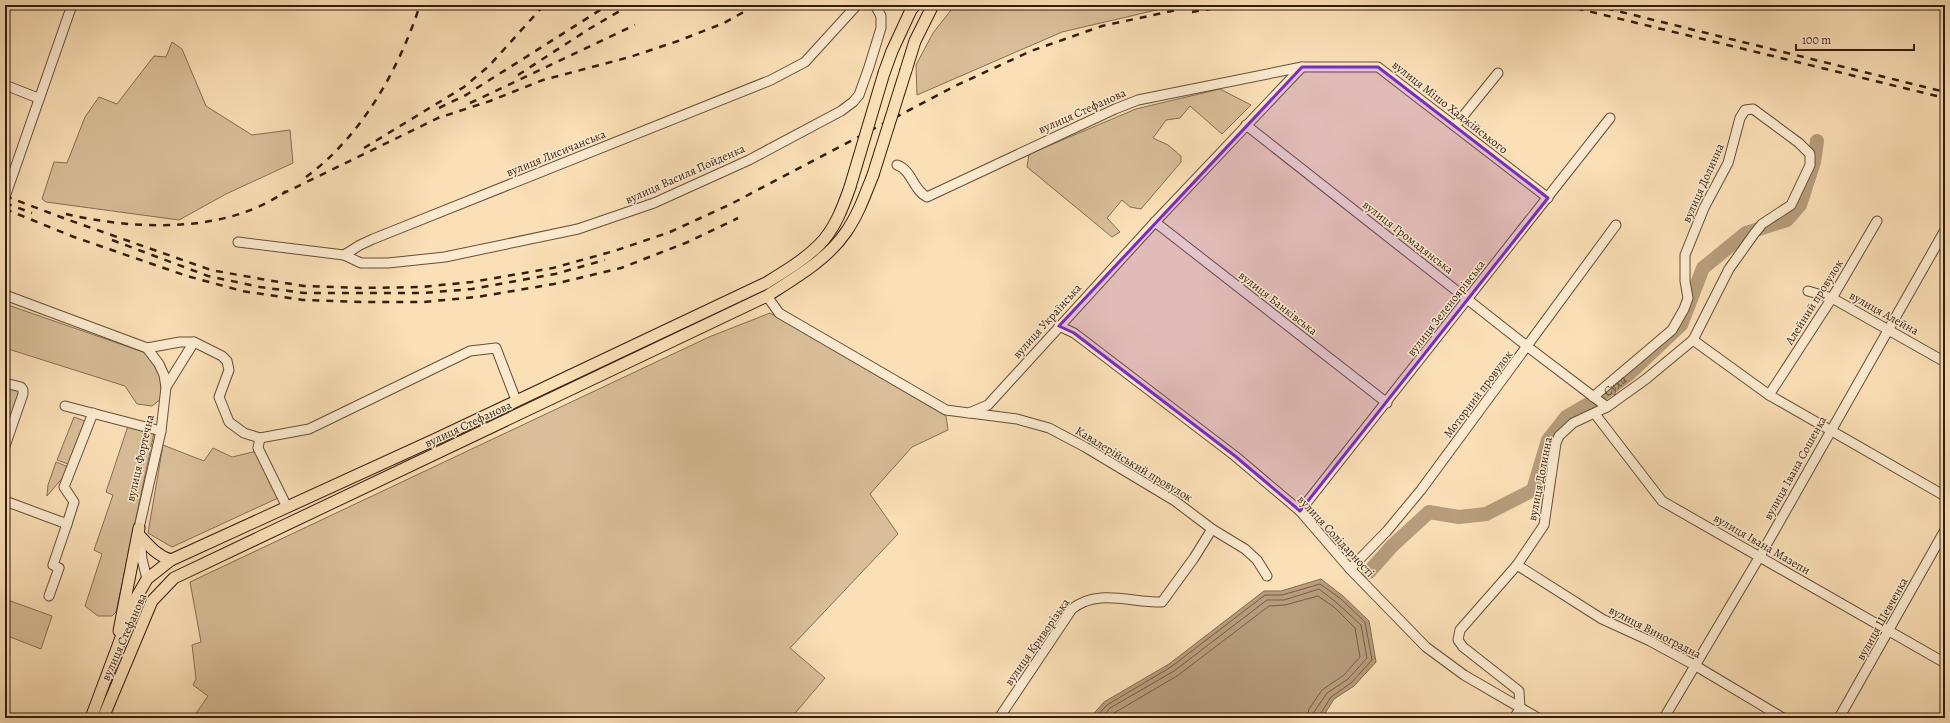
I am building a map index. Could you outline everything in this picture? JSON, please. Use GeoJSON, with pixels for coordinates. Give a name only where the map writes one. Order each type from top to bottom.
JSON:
{"type":"FeatureCollection","features":[{"type":"Feature","properties":{"kind":"main road","name":"вулиця Стефанова"},"geometry":{"type":"LineString","coordinates":[[147,579],[171,560],[287,508],[766,283],[789,269],[820,245],[842,210],[884,73],[892,51],[911,10],[915,5]]}},
{"type":"Feature","properties":{"kind":"main road","name":"вулиця Стефанова"},"geometry":{"type":"LineString","coordinates":[[103,718],[156,595],[174,578],[767,296],[817,262],[833,248],[846,232],[860,207],[872,175],[915,41],[933,5]]}},
{"type":"Feature","properties":{"kind":"main road"},"geometry":{"type":"LineString","coordinates":[[766,283],[767,296]]}},
{"type":"Feature","properties":{"kind":"main road"},"geometry":{"type":"LineString","coordinates":[[140,532],[154,550],[163,557],[171,560]]}},
{"type":"Feature","properties":{"kind":"main road"},"geometry":{"type":"LineString","coordinates":[[116,651],[121,612],[140,532]]}},
{"type":"Feature","properties":{"kind":"main road"},"geometry":{"type":"LineString","coordinates":[[147,579],[156,595]]}},
{"type":"Feature","properties":{"kind":"main road"},"geometry":{"type":"LineString","coordinates":[[91,718],[135,600],[147,579]]}},
{"type":"Feature","properties":{"kind":"street"},"geometry":{"type":"LineString","coordinates":[[5,197],[38,98],[72,5]]}},
{"type":"Feature","properties":{"kind":"street","name":"вулиця Лисичанська"},"geometry":{"type":"LineString","coordinates":[[344,255],[366,242],[771,80],[805,62],[857,5]]}},
{"type":"Feature","properties":{"kind":"street","name":"вулиця Василя Пойденка"},"geometry":{"type":"LineString","coordinates":[[344,255],[361,263],[388,263],[444,257],[578,229],[654,203],[749,160],[841,112],[853,102],[863,86],[881,28],[881,16],[875,5]]}},
{"type":"Feature","properties":{"kind":"street","name":"вулиця Українська"},"geometry":{"type":"LineString","coordinates":[[969,413],[988,405],[1155,222],[1302,67]]}},
{"type":"Feature","properties":{"kind":"street","name":"вулиця Мішо Хаджійського"},"geometry":{"type":"LineString","coordinates":[[1302,67],[1378,67],[1548,198]]}},
{"type":"Feature","properties":{"kind":"street","name":"вулиця Стефанова"},"geometry":{"type":"LineString","coordinates":[[897,165],[904,167],[922,194],[928,197],[1115,109],[1138,100],[1302,67]]}},
{"type":"Feature","properties":{"kind":"street"},"geometry":{"type":"LineString","coordinates":[[1455,126],[1498,73]]}},
{"type":"Feature","properties":{"kind":"street"},"geometry":{"type":"LineString","coordinates":[[5,85],[38,98]]}},
{"type":"Feature","properties":{"kind":"street","name":"вулиця Долинна"},"geometry":{"type":"LineString","coordinates":[[1520,708],[1518,691],[1463,647],[1458,640],[1460,630],[1517,565],[1544,525],[1556,443],[1559,436],[1573,423],[1595,414],[1646,379],[1693,340],[1729,269],[1754,234],[1762,224],[1791,205],[1810,165],[1810,154],[1799,143],[1753,109],[1749,108],[1745,110],[1740,118],[1728,163],[1704,208],[1687,249],[1685,255],[1685,281],[1688,298],[1684,309],[1672,330],[1594,397]]}},
{"type":"Feature","properties":{"kind":"street","name":"вулиця Зеленоярівська"},"geometry":{"type":"LineString","coordinates":[[1300,511],[1468,300],[1610,118]]}},
{"type":"Feature","properties":{"kind":"street","name":"вулиця Громадянська"},"geometry":{"type":"LineString","coordinates":[[1246,126],[1528,347],[1606,405]]}},
{"type":"Feature","properties":{"kind":"street","name":"Алейний провулок"},"geometry":{"type":"LineString","coordinates":[[1769,395],[1832,298],[1877,221]]}},
{"type":"Feature","properties":{"kind":"street","name":"вулиця Банківська"},"geometry":{"type":"LineString","coordinates":[[1155,222],[1386,403]]}},
{"type":"Feature","properties":{"kind":"street","name":"Моторний провулок"},"geometry":{"type":"LineString","coordinates":[[1350,569],[1387,531],[1421,490],[1528,347],[1616,225]]}},
{"type":"Feature","properties":{"kind":"street","name":"вулиця Івана Сошенка"},"geometry":{"type":"LineString","coordinates":[[1664,718],[1760,556],[1830,430],[1889,329],[1942,243],[1945,230]]}},
{"type":"Feature","properties":{"kind":"street"},"geometry":{"type":"LineString","coordinates":[[238,242],[344,255]]}},
{"type":"Feature","properties":{"kind":"street","name":"вулиця Алейна"},"geometry":{"type":"LineString","coordinates":[[1808,291],[1832,298],[1945,362]]}},
{"type":"Feature","properties":{"kind":"street"},"geometry":{"type":"LineString","coordinates":[[5,295],[147,348],[180,342],[194,342],[214,351],[227,361],[229,370],[219,397],[229,422],[244,433],[260,438],[309,429],[470,351],[496,348],[516,400]]}},
{"type":"Feature","properties":{"kind":"street"},"geometry":{"type":"LineString","coordinates":[[767,296],[779,313],[946,410],[969,413]]}},
{"type":"Feature","properties":{"kind":"street","name":"вулиця Солідарності"},"geometry":{"type":"LineString","coordinates":[[1059,326],[1074,334],[1228,452],[1300,511],[1350,569],[1426,647],[1464,675],[1538,718]]}},
{"type":"Feature","properties":{"kind":"street"},"geometry":{"type":"LineString","coordinates":[[1693,340],[1769,395],[1945,496]]}},
{"type":"Feature","properties":{"kind":"street"},"geometry":{"type":"LineString","coordinates":[[166,387],[194,342]]}},
{"type":"Feature","properties":{"kind":"street","name":"вулиця Фортечна"},"geometry":{"type":"LineString","coordinates":[[147,348],[159,364],[164,376],[166,387],[161,431],[140,532],[142,559],[147,579]]}},
{"type":"Feature","properties":{"kind":"street"},"geometry":{"type":"LineString","coordinates":[[5,383],[21,387],[24,394],[5,446]]}},
{"type":"Feature","properties":{"kind":"street"},"geometry":{"type":"LineString","coordinates":[[65,406],[161,431]]}},
{"type":"Feature","properties":{"kind":"street"},"geometry":{"type":"LineString","coordinates":[[49,596],[59,568],[53,565],[74,502],[64,487],[93,413]]}},
{"type":"Feature","properties":{"kind":"street","name":"Кавалерійський провулок"},"geometry":{"type":"LineString","coordinates":[[969,413],[1017,419],[1049,428],[1175,501],[1212,529],[1245,549],[1257,560],[1267,576]]}},
{"type":"Feature","properties":{"kind":"street","name":"вулиця Івана Мазепи"},"geometry":{"type":"LineString","coordinates":[[1595,414],[1662,501],[1945,663]]}},
{"type":"Feature","properties":{"kind":"street"},"geometry":{"type":"LineString","coordinates":[[260,438],[258,448],[287,508]]}},
{"type":"Feature","properties":{"kind":"street"},"geometry":{"type":"LineString","coordinates":[[5,500],[67,524]]}},
{"type":"Feature","properties":{"kind":"street","name":"вулиця Криворізька"},"geometry":{"type":"LineString","coordinates":[[999,718],[1072,609],[1080,602],[1104,597],[1162,602],[1194,558],[1212,529]]}},
{"type":"Feature","properties":{"kind":"street","name":"вулиця Шевченка"},"geometry":{"type":"LineString","coordinates":[[1839,718],[1890,631],[1945,530]]}},
{"type":"Feature","properties":{"kind":"street","name":"вулиця Виноградна"},"geometry":{"type":"LineString","coordinates":[[1517,565],[1602,619],[1650,641],[1696,666],[1783,718]]}},
{"type":"Feature","properties":{"kind":"street"},"geometry":{"type":"LineString","coordinates":[[1514,718],[1520,708]]}},
{"type":"Feature","properties":{"kind":"highlighted area"},"geometry":{"type":"Polygon","coordinates":[[[1302,67],[1378,67],[1548,198],[1300,511],[1235,456],[1074,333],[1059,326],[1302,67]]]}},
{"type":"Feature","properties":{"kind":"shaded area"},"geometry":{"type":"Polygon","coordinates":[[[955,5],[1178,5],[1062,32],[917,95],[916,65],[933,33],[955,5]]]}},
{"type":"Feature","properties":{"kind":"shaded area"},"geometry":{"type":"Polygon","coordinates":[[[172,42],[182,49],[206,106],[252,135],[290,130],[293,163],[226,194],[179,220],[46,202],[42,199],[54,162],[67,163],[85,117],[99,97],[117,104],[154,56],[166,57],[172,42]]]}},
{"type":"Feature","properties":{"kind":"shaded area"},"geometry":{"type":"Polygon","coordinates":[[[1220,89],[1251,105],[1222,134],[1190,106],[1180,118],[1166,120],[1153,138],[1168,145],[1181,156],[1181,162],[1141,209],[1130,207],[1122,200],[1107,218],[1120,232],[1112,237],[1027,167],[1029,154],[1136,109],[1220,89]]]}},
{"type":"Feature","properties":{"kind":"shaded area"},"geometry":{"type":"Polygon","coordinates":[[[5,304],[146,353],[160,375],[162,398],[152,406],[137,404],[125,386],[5,348],[5,304]]]}},
{"type":"Feature","properties":{"kind":"shaded area"},"geometry":{"type":"Polygon","coordinates":[[[770,313],[946,416],[948,430],[912,447],[870,494],[898,534],[790,648],[825,678],[791,718],[193,718],[208,696],[193,685],[196,679],[192,645],[201,642],[190,582],[709,337],[770,313]]]}},
{"type":"Feature","properties":{"kind":"shaded area"},"geometry":{"type":"Polygon","coordinates":[[[5,384],[20,391],[5,436],[5,384]]]}},
{"type":"Feature","properties":{"kind":"shaded area"},"geometry":{"type":"Polygon","coordinates":[[[74,417],[85,421],[68,464],[57,460],[74,417]]]}},
{"type":"Feature","properties":{"kind":"shaded area"},"geometry":{"type":"Polygon","coordinates":[[[128,426],[154,433],[116,612],[112,616],[98,616],[85,606],[102,554],[94,550],[113,495],[106,492],[128,426]]]}},
{"type":"Feature","properties":{"kind":"shaded area"},"geometry":{"type":"Polygon","coordinates":[[[163,445],[204,461],[213,448],[232,457],[257,451],[278,498],[172,547],[148,533],[163,445]]]}},
{"type":"Feature","properties":{"kind":"shaded area"},"geometry":{"type":"Polygon","coordinates":[[[56,462],[71,468],[47,496],[48,485],[56,462]]]}},
{"type":"Feature","properties":{"kind":"shaded area"},"geometry":{"type":"Polygon","coordinates":[[[5,599],[52,616],[41,649],[5,635],[5,599]]]}},
{"type":"Feature","properties":{"kind":"water"},"geometry":{"type":"Polygon","coordinates":[[[1321,579],[1343,596],[1369,621],[1376,662],[1354,686],[1334,699],[1324,715],[1318,718],[1090,718],[1104,702],[1169,664],[1264,591],[1281,591],[1321,579]]]}},
{"type":"Feature","properties":{"kind":"waterway","name":"Суха"},"geometry":{"type":"LineString","coordinates":[[1369,572],[1392,546],[1429,512],[1459,517],[1486,514],[1533,490],[1548,440],[1566,417],[1595,400],[1629,374],[1681,325],[1703,268],[1746,233],[1787,220],[1800,205],[1814,162],[1817,141]]}},
{"type":"Feature","properties":{"kind":"railway"},"geometry":{"type":"LineString","coordinates":[[306,177],[344,142],[376,100],[401,53],[420,5]]}},
{"type":"Feature","properties":{"kind":"railway"},"geometry":{"type":"LineString","coordinates":[[364,148],[464,87],[489,66],[544,5]]}},
{"type":"Feature","properties":{"kind":"railway"},"geometry":{"type":"LineString","coordinates":[[439,108],[466,95],[608,5]]}},
{"type":"Feature","properties":{"kind":"railway"},"geometry":{"type":"LineString","coordinates":[[518,75],[589,29],[630,5]]}},
{"type":"Feature","properties":{"kind":"railway"},"geometry":{"type":"LineString","coordinates":[[282,194],[438,118],[490,101],[543,80],[630,57],[678,41],[724,23],[756,5]]}},
{"type":"Feature","properties":{"kind":"railway"},"geometry":{"type":"LineString","coordinates":[[5,196],[211,270],[304,286],[360,288],[421,287],[472,282],[553,268],[614,251],[670,232],[731,204],[955,86],[1031,51],[1102,26],[1200,5]]}},
{"type":"Feature","properties":{"kind":"railway"},"geometry":{"type":"LineString","coordinates":[[1192,12],[1233,5]]}},
{"type":"Feature","properties":{"kind":"railway"},"geometry":{"type":"LineString","coordinates":[[1563,5],[1945,98]]}},
{"type":"Feature","properties":{"kind":"railway"},"geometry":{"type":"LineString","coordinates":[[1593,5],[1945,92]]}},
{"type":"Feature","properties":{"kind":"railway"},"geometry":{"type":"LineString","coordinates":[[470,103],[635,25]]}},
{"type":"Feature","properties":{"kind":"railway"},"geometry":{"type":"LineString","coordinates":[[66,214],[121,223],[179,225],[236,215],[262,205],[286,191]]}},
{"type":"Feature","properties":{"kind":"railway"},"geometry":{"type":"LineString","coordinates":[[5,203],[32,213]]}},
{"type":"Feature","properties":{"kind":"railway"},"geometry":{"type":"LineString","coordinates":[[5,209],[74,237],[187,276],[242,291],[303,300],[362,302],[423,302],[477,297],[554,284],[621,268],[688,242],[738,218]]}},
{"type":"Feature","properties":{"kind":"railway"},"geometry":{"type":"LineString","coordinates":[[112,240],[208,276],[260,287],[304,293],[422,293],[472,289],[555,274],[605,260]]}}]}
